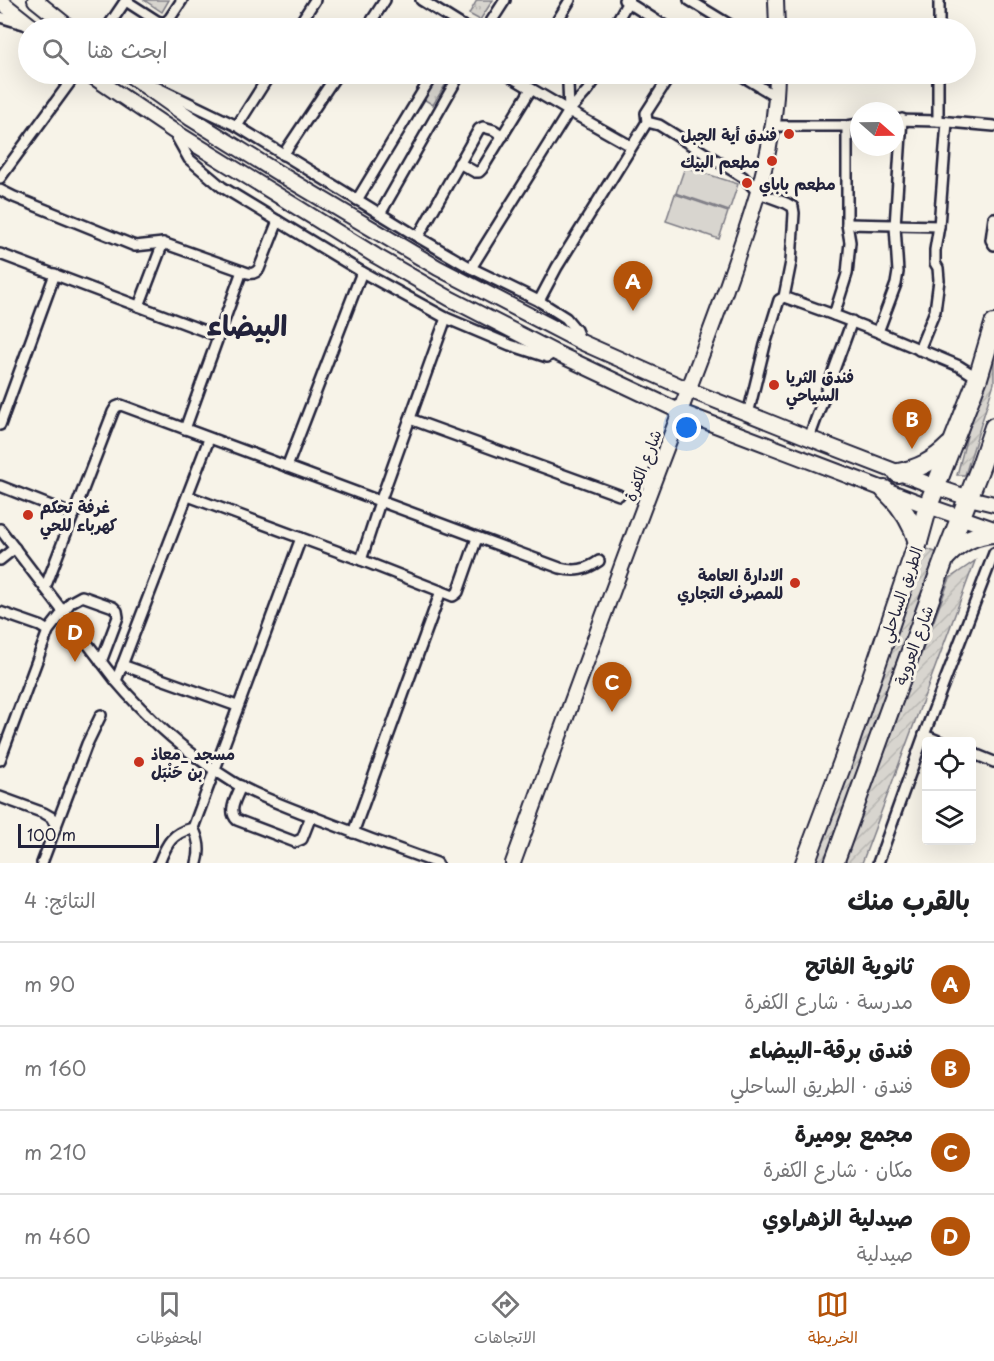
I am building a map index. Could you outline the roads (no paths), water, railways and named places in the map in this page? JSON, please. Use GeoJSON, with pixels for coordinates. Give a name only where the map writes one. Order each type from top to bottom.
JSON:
{"type":"FeatureCollection","features":[{"type":"Feature","properties":{"kind":"highway","name":"الطريق الساحلي"},"geometry":{"type":"LineString","coordinates":[[805,863],[844,759],[918,542],[928,506],[978,378],[994,324]]}},
{"type":"Feature","properties":{"kind":"highway","name":"شارع العروبة"},"geometry":{"type":"LineString","coordinates":[[834,863],[944,560],[993,436]]}},
{"type":"Feature","properties":{"kind":"highway"},"geometry":{"type":"LineString","coordinates":[[898,473],[932,461],[951,445]]}},
{"type":"Feature","properties":{"kind":"highway"},"geometry":{"type":"LineString","coordinates":[[885,489],[907,515],[916,532],[918,542]]}},
{"type":"Feature","properties":{"kind":"highway"},"geometry":{"type":"LineString","coordinates":[[944,560],[964,542],[994,531]]}},
{"type":"Feature","properties":{"kind":"street"},"geometry":{"type":"LineString","coordinates":[[35,0],[58,18]]}},
{"type":"Feature","properties":{"kind":"street"},"geometry":{"type":"LineString","coordinates":[[114,18],[126,0],[153,18]]}},
{"type":"Feature","properties":{"kind":"street"},"geometry":{"type":"LineString","coordinates":[[170,18],[182,0]]}},
{"type":"Feature","properties":{"kind":"street"},"geometry":{"type":"LineString","coordinates":[[303,18],[315,0]]}},
{"type":"Feature","properties":{"kind":"street"},"geometry":{"type":"LineString","coordinates":[[373,18],[385,0]]}},
{"type":"Feature","properties":{"kind":"street"},"geometry":{"type":"LineString","coordinates":[[421,0],[448,18]]}},
{"type":"Feature","properties":{"kind":"street"},"geometry":{"type":"LineString","coordinates":[[493,18],[505,0]]}},
{"type":"Feature","properties":{"kind":"street"},"geometry":{"type":"LineString","coordinates":[[559,18],[570,0]]}},
{"type":"Feature","properties":{"kind":"street"},"geometry":{"type":"LineString","coordinates":[[689,0],[719,18]]}},
{"type":"Feature","properties":{"kind":"street"},"geometry":{"type":"LineString","coordinates":[[939,0],[939,18]]}},
{"type":"Feature","properties":{"kind":"street"},"geometry":{"type":"LineString","coordinates":[[0,1],[21,18]]}},
{"type":"Feature","properties":{"kind":"street"},"geometry":{"type":"LineString","coordinates":[[618,18],[627,1],[653,18]]}},
{"type":"Feature","properties":{"kind":"street"},"geometry":{"type":"LineString","coordinates":[[773,1],[776,18]]}},
{"type":"Feature","properties":{"kind":"street"},"geometry":{"type":"LineString","coordinates":[[0,17],[18,23]]}},
{"type":"Feature","properties":{"kind":"street"},"geometry":{"type":"LineString","coordinates":[[0,178],[69,84]]}},
{"type":"Feature","properties":{"kind":"street"},"geometry":{"type":"LineString","coordinates":[[104,84],[172,130],[376,256],[449,298],[554,352],[681,412],[994,531]]}},
{"type":"Feature","properties":{"kind":"street"},"geometry":{"type":"LineString","coordinates":[[142,84],[190,118],[275,171],[438,268],[581,342],[689,390],[898,473],[969,498],[994,504]]}},
{"type":"Feature","properties":{"kind":"street"},"geometry":{"type":"LineString","coordinates":[[148,84],[237,126],[471,268],[566,318],[576,330],[581,342]]}},
{"type":"Feature","properties":{"kind":"street"},"geometry":{"type":"LineString","coordinates":[[237,126],[264,84]]}},
{"type":"Feature","properties":{"kind":"street"},"geometry":{"type":"LineString","coordinates":[[283,155],[330,84]]}},
{"type":"Feature","properties":{"kind":"street"},"geometry":{"type":"LineString","coordinates":[[357,200],[427,84]]}},
{"type":"Feature","properties":{"kind":"street"},"geometry":{"type":"LineString","coordinates":[[380,214],[454,84]]}},
{"type":"Feature","properties":{"kind":"street"},"geometry":{"type":"LineString","coordinates":[[527,84],[531,89],[632,146]]}},
{"type":"Feature","properties":{"kind":"street"},"geometry":{"type":"LineString","coordinates":[[568,84],[569,111]]}},
{"type":"Feature","properties":{"kind":"street"},"geometry":{"type":"LineString","coordinates":[[471,268],[569,111],[592,84]]}},
{"type":"Feature","properties":{"kind":"street"},"geometry":{"type":"LineString","coordinates":[[539,302],[557,267],[647,122],[646,113],[664,84]]}},
{"type":"Feature","properties":{"kind":"street"},"geometry":{"type":"LineString","coordinates":[[756,84],[777,97]]}},
{"type":"Feature","properties":{"kind":"street","name":"شارع الكفرة"},"geometry":{"type":"LineString","coordinates":[[513,863],[650,490],[681,412],[759,193],[774,126],[777,84]]}},
{"type":"Feature","properties":{"kind":"street"},"geometry":{"type":"LineString","coordinates":[[919,350],[935,311],[939,280],[935,262],[939,226],[942,122],[939,84]]}},
{"type":"Feature","properties":{"kind":"street"},"geometry":{"type":"LineString","coordinates":[[459,163],[479,172],[531,89]]}},
{"type":"Feature","properties":{"kind":"street"},"geometry":{"type":"LineString","coordinates":[[904,120],[994,126]]}},
{"type":"Feature","properties":{"kind":"street"},"geometry":{"type":"LineString","coordinates":[[647,122],[659,125],[743,177],[759,193],[786,202],[793,207],[791,262],[784,297],[779,300],[765,345],[748,414]]}},
{"type":"Feature","properties":{"kind":"street"},"geometry":{"type":"LineString","coordinates":[[418,237],[478,129],[483,126],[503,136]]}},
{"type":"Feature","properties":{"kind":"street"},"geometry":{"type":"LineString","coordinates":[[774,126],[850,126]]}},
{"type":"Feature","properties":{"kind":"street"},"geometry":{"type":"LineString","coordinates":[[834,315],[847,274],[849,242],[847,126]]}},
{"type":"Feature","properties":{"kind":"street"},"geometry":{"type":"LineString","coordinates":[[172,130],[189,159],[222,187],[362,272],[446,318],[510,345],[547,357],[554,352]]}},
{"type":"Feature","properties":{"kind":"street"},"geometry":{"type":"LineString","coordinates":[[878,332],[896,284],[898,272],[895,226],[897,156]]}},
{"type":"Feature","properties":{"kind":"street"},"geometry":{"type":"LineString","coordinates":[[0,190],[135,246],[163,243],[252,274],[260,268],[278,221]]}},
{"type":"Feature","properties":{"kind":"street"},"geometry":{"type":"LineString","coordinates":[[994,218],[991,240],[994,244]]}},
{"type":"Feature","properties":{"kind":"street"},"geometry":{"type":"LineString","coordinates":[[847,224],[939,226]]}},
{"type":"Feature","properties":{"kind":"street"},"geometry":{"type":"LineString","coordinates":[[139,306],[163,243]]}},
{"type":"Feature","properties":{"kind":"street"},"geometry":{"type":"LineString","coordinates":[[0,254],[218,336]]}},
{"type":"Feature","properties":{"kind":"street"},"geometry":{"type":"LineString","coordinates":[[185,429],[242,272]]}},
{"type":"Feature","properties":{"kind":"street"},"geometry":{"type":"LineString","coordinates":[[287,467],[362,272]]}},
{"type":"Feature","properties":{"kind":"street"},"geometry":{"type":"LineString","coordinates":[[0,425],[55,274]]}},
{"type":"Feature","properties":{"kind":"street"},"geometry":{"type":"LineString","coordinates":[[784,297],[852,321],[959,366],[978,378]]}},
{"type":"Feature","properties":{"kind":"street"},"geometry":{"type":"LineString","coordinates":[[361,560],[446,318]]}},
{"type":"Feature","properties":{"kind":"street"},"geometry":{"type":"LineString","coordinates":[[809,438],[852,321]]}},
{"type":"Feature","properties":{"kind":"street"},"geometry":{"type":"LineString","coordinates":[[45,588],[116,407],[121,405],[560,568],[580,570],[599,561]]}},
{"type":"Feature","properties":{"kind":"street"},"geometry":{"type":"LineString","coordinates":[[410,418],[619,495]]}},
{"type":"Feature","properties":{"kind":"street"},"geometry":{"type":"LineString","coordinates":[[116,681],[209,439]]}},
{"type":"Feature","properties":{"kind":"street"},"geometry":{"type":"LineString","coordinates":[[0,486],[74,514]]}},
{"type":"Feature","properties":{"kind":"street"},"geometry":{"type":"LineString","coordinates":[[188,496],[453,596],[456,594],[477,537]]}},
{"type":"Feature","properties":{"kind":"street"},"geometry":{"type":"LineString","coordinates":[[0,529],[133,701],[214,769],[241,786],[311,816],[437,863]]}},
{"type":"Feature","properties":{"kind":"street"},"geometry":{"type":"LineString","coordinates":[[197,863],[200,855],[199,843],[193,828],[301,538]]}},
{"type":"Feature","properties":{"kind":"street"},"geometry":{"type":"LineString","coordinates":[[0,560],[15,548]]}},
{"type":"Feature","properties":{"kind":"street"},"geometry":{"type":"LineString","coordinates":[[878,863],[994,553]]}},
{"type":"Feature","properties":{"kind":"street"},"geometry":{"type":"LineString","coordinates":[[353,833],[441,591]]}},
{"type":"Feature","properties":{"kind":"street"},"geometry":{"type":"LineString","coordinates":[[0,760],[48,631],[71,602],[82,596],[117,611],[118,617],[101,662]]}},
{"type":"Feature","properties":{"kind":"street"},"geometry":{"type":"LineString","coordinates":[[0,612],[48,631]]}},
{"type":"Feature","properties":{"kind":"street"},"geometry":{"type":"LineString","coordinates":[[122,665],[237,706]]}},
{"type":"Feature","properties":{"kind":"street"},"geometry":{"type":"LineString","coordinates":[[42,863],[87,744],[101,715]]}},
{"type":"Feature","properties":{"kind":"street"},"geometry":{"type":"LineString","coordinates":[[924,735],[930,737]]}},
{"type":"Feature","properties":{"kind":"street"},"geometry":{"type":"LineString","coordinates":[[976,755],[994,762]]}},
{"type":"Feature","properties":{"kind":"street"},"geometry":{"type":"LineString","coordinates":[[241,786],[232,811],[232,816],[237,820],[295,842],[302,839],[311,816]]}},
{"type":"Feature","properties":{"kind":"street"},"geometry":{"type":"LineString","coordinates":[[0,797],[45,813],[51,817],[56,826]]}},
{"type":"Feature","properties":{"kind":"street"},"geometry":{"type":"LineString","coordinates":[[159,863],[169,841],[180,831],[193,828]]}},
{"type":"Feature","properties":{"kind":"place","name":"فندق أية الجبل"},"geometry":{"type":"Point","coordinates":[789,134]}},
{"type":"Feature","properties":{"kind":"place","name":"مطعم البيك"},"geometry":{"type":"Point","coordinates":[772,161]}},
{"type":"Feature","properties":{"kind":"place","name":"مطعم باباي"},"geometry":{"type":"Point","coordinates":[747,183]}},
{"type":"Feature","properties":{"kind":"place","name":"ثانوية الفاتح"},"geometry":{"type":"Point","coordinates":[633,311]}},
{"type":"Feature","properties":{"kind":"place","name":"فندق الثريا السياحي"},"geometry":{"type":"Point","coordinates":[774,385]}},
{"type":"Feature","properties":{"kind":"place","name":"فندق برقة-البيضاء"},"geometry":{"type":"Point","coordinates":[912,449]}},
{"type":"Feature","properties":{"kind":"place","name":"غرفة تحكم كهرباء للحي"},"geometry":{"type":"Point","coordinates":[28,515]}},
{"type":"Feature","properties":{"kind":"place","name":"الادارة العامة للمصرف التجاري"},"geometry":{"type":"Point","coordinates":[795,583]}},
{"type":"Feature","properties":{"kind":"place","name":"صيدلية الزهراوي"},"geometry":{"type":"Point","coordinates":[75,662]}},
{"type":"Feature","properties":{"kind":"place","name":"مجمع بوميرة"},"geometry":{"type":"Point","coordinates":[612,712]}},
{"type":"Feature","properties":{"kind":"place","name":"مسجد _معاذ بن حَنْبَل"},"geometry":{"type":"Point","coordinates":[139,762]}},
{"type":"Feature","properties":{"kind":"district","name":"البيضاء"},"geometry":{"type":"Point","coordinates":[247,324]}}]}
